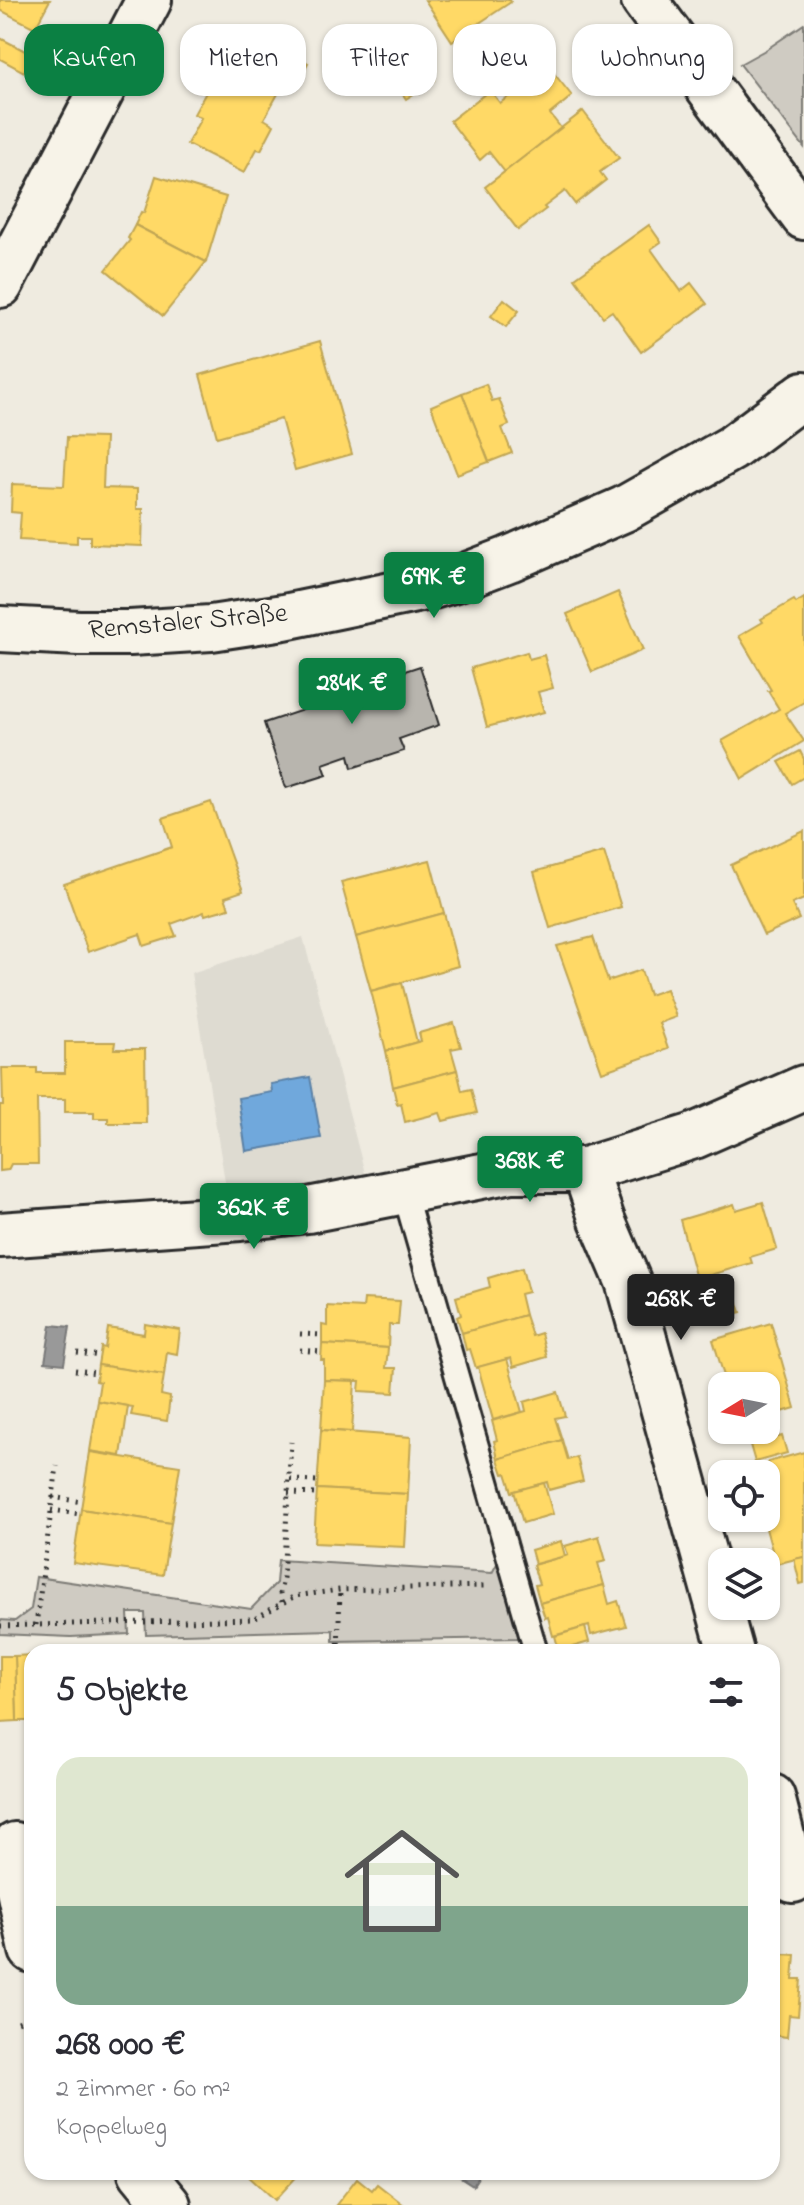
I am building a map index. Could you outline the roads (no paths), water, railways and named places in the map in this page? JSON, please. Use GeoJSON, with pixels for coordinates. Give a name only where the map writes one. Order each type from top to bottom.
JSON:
{"type":"FeatureCollection","features":[{"type":"Feature","properties":{"kind":"street"},"geometry":{"type":"LineString","coordinates":[[0,285],[149,0]]}},
{"type":"Feature","properties":{"kind":"street"},"geometry":{"type":"LineString","coordinates":[[644,0],[804,217]]}},
{"type":"Feature","properties":{"kind":"street","name":"Remstaler Straße"},"geometry":{"type":"LineString","coordinates":[[0,629],[130,633],[211,628],[284,617],[430,587],[509,559],[624,509],[732,448],[804,394]]}},
{"type":"Feature","properties":{"kind":"street"},"geometry":{"type":"LineString","coordinates":[[0,1235],[240,1218],[308,1210],[512,1170],[585,1170],[694,1136],[804,1088]]}},
{"type":"Feature","properties":{"kind":"street"},"geometry":{"type":"LineString","coordinates":[[585,1170],[628,1281],[729,1644]]}},
{"type":"Feature","properties":{"kind":"street"},"geometry":{"type":"LineString","coordinates":[[780,1834],[790,1880]]}},
{"type":"Feature","properties":{"kind":"street"},"geometry":{"type":"LineString","coordinates":[[16,1845],[16,1876],[24,1913]]}},
{"type":"Feature","properties":{"kind":"street"},"geometry":{"type":"LineString","coordinates":[[148,2180],[168,2205]]}},
{"type":"Feature","properties":{"kind":"lane"},"geometry":{"type":"LineString","coordinates":[[404,1192],[534,1644]]}}]}
